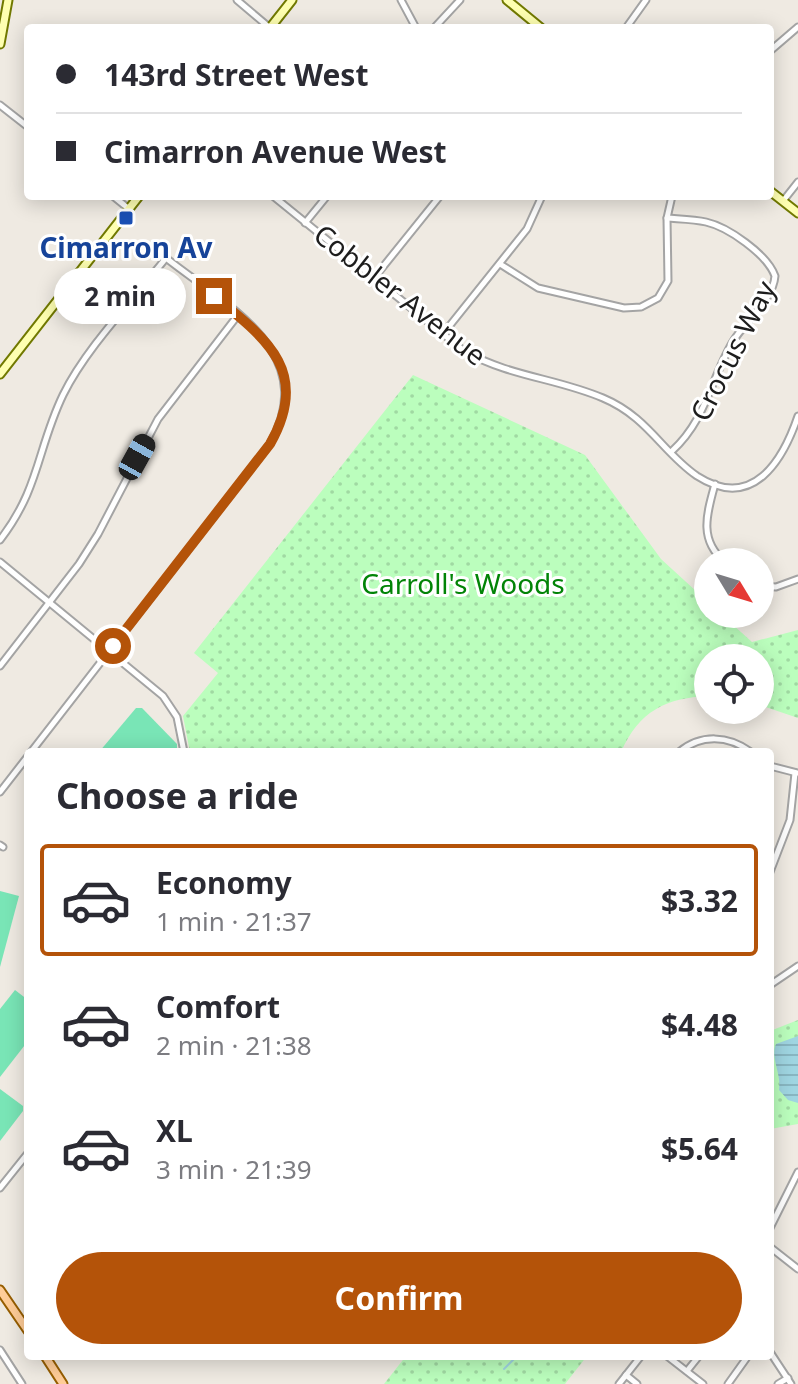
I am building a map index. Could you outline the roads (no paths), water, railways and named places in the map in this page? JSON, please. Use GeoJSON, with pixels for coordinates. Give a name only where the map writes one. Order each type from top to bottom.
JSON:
{"type":"FeatureCollection","features":[{"type":"Feature","properties":{"kind":"main road"},"geometry":{"type":"LineString","coordinates":[[0,1290],[24,1325]]}},
{"type":"Feature","properties":{"kind":"main road"},"geometry":{"type":"LineString","coordinates":[[48,1360],[63,1384]]}},
{"type":"Feature","properties":{"kind":"street"},"geometry":{"type":"LineString","coordinates":[[0,44],[8,0]]}},
{"type":"Feature","properties":{"kind":"street"},"geometry":{"type":"LineString","coordinates":[[237,0],[265,24]]}},
{"type":"Feature","properties":{"kind":"street"},"geometry":{"type":"LineString","coordinates":[[273,24],[292,0]]}},
{"type":"Feature","properties":{"kind":"street"},"geometry":{"type":"LineString","coordinates":[[401,0],[414,24]]}},
{"type":"Feature","properties":{"kind":"street"},"geometry":{"type":"LineString","coordinates":[[438,24],[460,0]]}},
{"type":"Feature","properties":{"kind":"street"},"geometry":{"type":"LineString","coordinates":[[507,0],[536,24]]}},
{"type":"Feature","properties":{"kind":"street"},"geometry":{"type":"LineString","coordinates":[[629,24],[646,0]]}},
{"type":"Feature","properties":{"kind":"street"},"geometry":{"type":"LineString","coordinates":[[774,48],[798,27]]}},
{"type":"Feature","properties":{"kind":"street"},"geometry":{"type":"LineString","coordinates":[[0,105],[24,124]]}},
{"type":"Feature","properties":{"kind":"street"},"geometry":{"type":"LineString","coordinates":[[783,201],[798,182]]}},
{"type":"Feature","properties":{"kind":"street"},"geometry":{"type":"LineString","coordinates":[[774,194],[798,213]]}},
{"type":"Feature","properties":{"kind":"street"},"geometry":{"type":"LineString","coordinates":[[118,200],[129,209]]}},
{"type":"Feature","properties":{"kind":"street"},"geometry":{"type":"LineString","coordinates":[[0,374],[136,200]]}},
{"type":"Feature","properties":{"kind":"street","name":"Cobbler Avenue"},"geometry":{"type":"LineString","coordinates":[[278,200],[443,334],[492,367],[602,398],[623,408],[697,475],[715,484]]}},
{"type":"Feature","properties":{"kind":"street"},"geometry":{"type":"LineString","coordinates":[[305,223],[324,200]]}},
{"type":"Feature","properties":{"kind":"street"},"geometry":{"type":"LineString","coordinates":[[374,278],[437,200]]}},
{"type":"Feature","properties":{"kind":"street"},"geometry":{"type":"LineString","coordinates":[[443,334],[527,229],[540,200]]}},
{"type":"Feature","properties":{"kind":"street"},"geometry":{"type":"LineString","coordinates":[[500,264],[538,288],[624,308],[641,307],[658,298],[668,281],[667,218],[671,200]]}},
{"type":"Feature","properties":{"kind":"street","name":"Crocus Way"},"geometry":{"type":"LineString","coordinates":[[667,218],[706,222],[721,228],[767,263],[775,276],[771,291],[731,345],[699,421],[672,451]]}},
{"type":"Feature","properties":{"kind":"street"},"geometry":{"type":"LineString","coordinates":[[0,540],[29,496],[58,407],[70,381],[166,258],[266,340],[281,364],[287,395],[281,424],[270,444],[35,748]]}},
{"type":"Feature","properties":{"kind":"street"},"geometry":{"type":"LineString","coordinates":[[0,666],[98,534],[158,419],[238,315]]}},
{"type":"Feature","properties":{"kind":"street"},"geometry":{"type":"LineString","coordinates":[[712,548],[706,530],[715,484],[748,483],[771,471],[787,449],[798,416]]}},
{"type":"Feature","properties":{"kind":"street"},"geometry":{"type":"LineString","coordinates":[[0,562],[163,696],[177,717],[183,748]]}},
{"type":"Feature","properties":{"kind":"street"},"geometry":{"type":"LineString","coordinates":[[774,587],[798,579]]}},
{"type":"Feature","properties":{"kind":"street"},"geometry":{"type":"LineString","coordinates":[[686,748],[700,740],[717,738],[741,748]]}},
{"type":"Feature","properties":{"kind":"street"},"geometry":{"type":"LineString","coordinates":[[0,792],[24,762]]}},
{"type":"Feature","properties":{"kind":"street"},"geometry":{"type":"LineString","coordinates":[[774,767],[796,773],[790,820],[774,862]]}},
{"type":"Feature","properties":{"kind":"street"},"geometry":{"type":"LineString","coordinates":[[774,982],[798,966]]}},
{"type":"Feature","properties":{"kind":"street"},"geometry":{"type":"LineString","coordinates":[[0,1188],[24,1158]]}},
{"type":"Feature","properties":{"kind":"street"},"geometry":{"type":"LineString","coordinates":[[774,1220],[798,1172]]}},
{"type":"Feature","properties":{"kind":"street"},"geometry":{"type":"LineString","coordinates":[[774,1250],[798,1269]]}},
{"type":"Feature","properties":{"kind":"street"},"geometry":{"type":"LineString","coordinates":[[0,1350],[22,1384]]}},
{"type":"Feature","properties":{"kind":"street"},"geometry":{"type":"LineString","coordinates":[[774,1358],[789,1381],[778,1384]]}},
{"type":"Feature","properties":{"kind":"street"},"geometry":{"type":"LineString","coordinates":[[619,1384],[638,1360]]}},
{"type":"Feature","properties":{"kind":"street"},"geometry":{"type":"LineString","coordinates":[[672,1360],[703,1384]]}},
{"type":"Feature","properties":{"kind":"street"},"geometry":{"type":"LineString","coordinates":[[687,1371],[696,1360]]}},
{"type":"Feature","properties":{"kind":"street"},"geometry":{"type":"LineString","coordinates":[[728,1384],[745,1360]]}},
{"type":"Feature","properties":{"kind":"street"},"geometry":{"type":"LineString","coordinates":[[626,1375],[637,1384]]}},
{"type":"Feature","properties":{"kind":"water"},"geometry":{"type":"Polygon","coordinates":[[[798,1036],[798,1103],[788,1100],[779,1090],[774,1055],[776,1044],[798,1036]]]}},
{"type":"Feature","properties":{"kind":"waterway"},"geometry":{"type":"LineString","coordinates":[[504,1369],[513,1360]]}},
{"type":"Feature","properties":{"kind":"place","name":"Cimarron Av"},"geometry":{"type":"Point","coordinates":[126,218]}},
{"type":"Feature","properties":{"kind":"park label","name":"Carroll's Woods"},"geometry":{"type":"Point","coordinates":[463,584]}}]}
